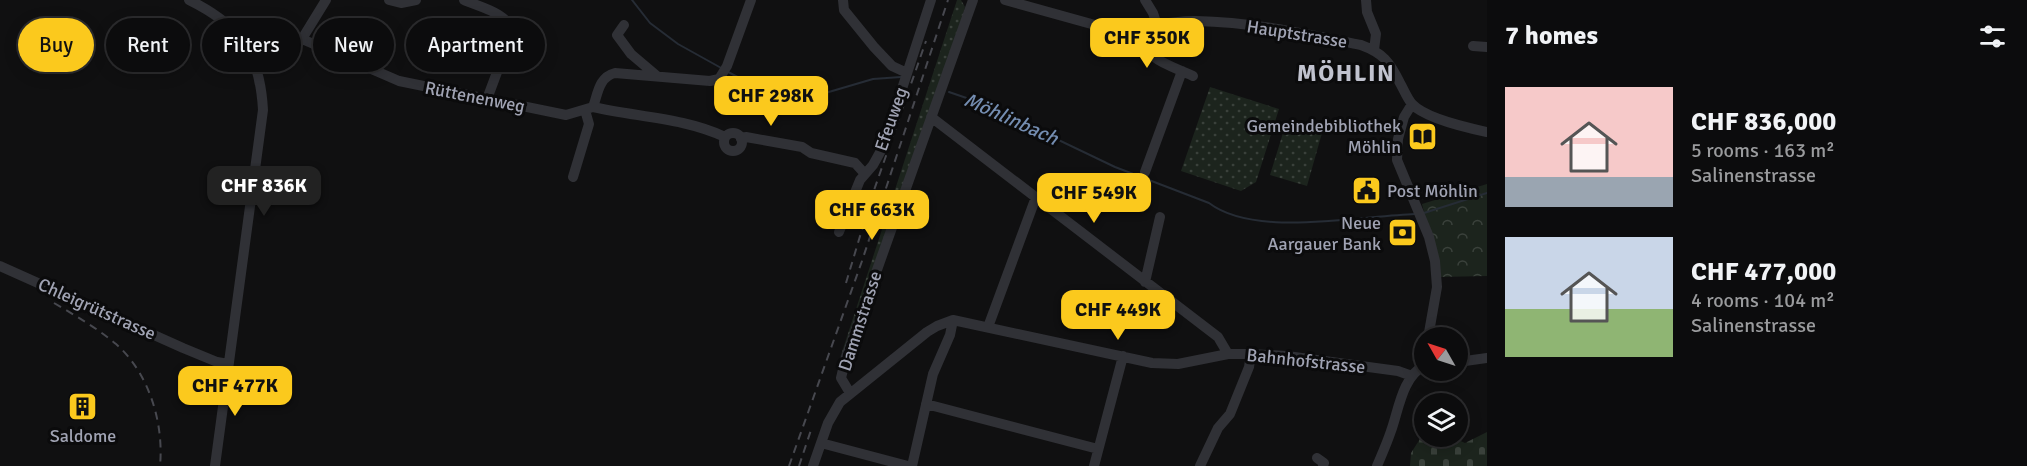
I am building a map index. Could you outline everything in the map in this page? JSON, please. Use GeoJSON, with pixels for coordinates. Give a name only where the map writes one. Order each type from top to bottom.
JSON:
{"type":"FeatureCollection","features":[{"type":"Feature","properties":{"kind":"street"},"geometry":{"type":"LineString","coordinates":[[189,0],[220,18]]}},
{"type":"Feature","properties":{"kind":"street"},"geometry":{"type":"LineString","coordinates":[[302,39],[326,0]]}},
{"type":"Feature","properties":{"kind":"street"},"geometry":{"type":"LineString","coordinates":[[389,0],[401,3],[416,0]]}},
{"type":"Feature","properties":{"kind":"street"},"geometry":{"type":"LineString","coordinates":[[464,0],[505,18],[511,26],[512,32],[488,99]]}},
{"type":"Feature","properties":{"kind":"street"},"geometry":{"type":"LineString","coordinates":[[573,177],[589,124],[589,108],[600,83],[609,74],[710,81],[718,79],[726,68],[751,0]]}},
{"type":"Feature","properties":{"kind":"street"},"geometry":{"type":"LineString","coordinates":[[843,0],[844,10],[874,47],[905,77]]}},
{"type":"Feature","properties":{"kind":"street","name":"Efeuweg"},"geometry":{"type":"LineString","coordinates":[[838,232],[860,180],[873,165],[883,147],[932,0]]}},
{"type":"Feature","properties":{"kind":"street","name":"Dammstrasse"},"geometry":{"type":"LineString","coordinates":[[813,466],[835,409],[850,393],[841,378],[846,357],[973,0]]}},
{"type":"Feature","properties":{"kind":"street","name":"Hauptstrasse"},"geometry":{"type":"LineString","coordinates":[[1005,0],[1103,28],[1129,30],[1194,20],[1269,27],[1361,45],[1374,50]]}},
{"type":"Feature","properties":{"kind":"street"},"geometry":{"type":"LineString","coordinates":[[1145,0],[1153,13],[1149,51],[1152,55],[1193,76]]}},
{"type":"Feature","properties":{"kind":"street"},"geometry":{"type":"LineString","coordinates":[[1366,0],[1367,12],[1376,34],[1374,50],[1386,59],[1412,104],[1437,118],[1486,128]]}},
{"type":"Feature","properties":{"kind":"street"},"geometry":{"type":"LineString","coordinates":[[624,25],[617,35],[631,54],[657,76]]}},
{"type":"Feature","properties":{"kind":"street","name":"Rüttenenweg"},"geometry":{"type":"LineString","coordinates":[[302,39],[399,81],[566,115],[589,108],[679,123],[715,132],[725,137],[724,142],[730,150],[736,150],[740,146],[741,139],[746,137],[802,147],[811,153],[855,163],[865,174]]}},
{"type":"Feature","properties":{"kind":"street"},"geometry":{"type":"LineString","coordinates":[[1473,46],[1487,47]]}},
{"type":"Feature","properties":{"kind":"street"},"geometry":{"type":"LineString","coordinates":[[1145,172],[1182,71]]}},
{"type":"Feature","properties":{"kind":"street"},"geometry":{"type":"LineString","coordinates":[[215,466],[263,110],[258,72]]}},
{"type":"Feature","properties":{"kind":"street"},"geometry":{"type":"LineString","coordinates":[[1412,104],[1404,117],[1396,149],[1396,160],[1429,237],[1435,261],[1437,287],[1430,327]]}},
{"type":"Feature","properties":{"kind":"street"},"geometry":{"type":"LineString","coordinates":[[931,117],[1218,337],[1228,354]]}},
{"type":"Feature","properties":{"kind":"street"},"geometry":{"type":"LineString","coordinates":[[988,327],[1036,197]]}},
{"type":"Feature","properties":{"kind":"street"},"geometry":{"type":"LineString","coordinates":[[1145,282],[1160,217]]}},
{"type":"Feature","properties":{"kind":"street","name":"Chleigrütstrasse"},"geometry":{"type":"LineString","coordinates":[[0,266],[183,348],[217,362],[228,364]]}},
{"type":"Feature","properties":{"kind":"street"},"geometry":{"type":"LineString","coordinates":[[850,393],[927,332],[953,320]]}},
{"type":"Feature","properties":{"kind":"street"},"geometry":{"type":"LineString","coordinates":[[821,442],[910,466],[933,374],[950,335],[953,320]]}},
{"type":"Feature","properties":{"kind":"street","name":"Bahnhofstrasse"},"geometry":{"type":"LineString","coordinates":[[953,320],[1152,363],[1178,364],[1228,354],[1251,354],[1287,356],[1398,370],[1412,376]]}},
{"type":"Feature","properties":{"kind":"street"},"geometry":{"type":"LineString","coordinates":[[1200,466],[1218,428],[1230,414],[1250,368],[1251,354]]}},
{"type":"Feature","properties":{"kind":"street"},"geometry":{"type":"LineString","coordinates":[[1094,466],[1124,356]]}},
{"type":"Feature","properties":{"kind":"street"},"geometry":{"type":"LineString","coordinates":[[1468,361],[1487,358]]}},
{"type":"Feature","properties":{"kind":"street"},"geometry":{"type":"LineString","coordinates":[[1377,466],[1412,376]]}},
{"type":"Feature","properties":{"kind":"street"},"geometry":{"type":"LineString","coordinates":[[926,405],[1098,449]]}},
{"type":"Feature","properties":{"kind":"green space"},"geometry":{"type":"Polygon","coordinates":[[[957,0],[961,0],[965,7],[959,30],[838,364],[957,0]]]}},
{"type":"Feature","properties":{"kind":"green space"},"geometry":{"type":"Polygon","coordinates":[[[1210,87],[1279,109],[1256,182],[1241,191],[1181,171],[1210,87]]]}},
{"type":"Feature","properties":{"kind":"green space"},"geometry":{"type":"Polygon","coordinates":[[[1287,120],[1322,133],[1307,186],[1270,175],[1287,120]]]}},
{"type":"Feature","properties":{"kind":"green space"},"geometry":{"type":"Polygon","coordinates":[[[1487,184],[1487,276],[1440,277],[1422,204],[1487,184]]]}},
{"type":"Feature","properties":{"kind":"green space"},"geometry":{"type":"Polygon","coordinates":[[[1487,432],[1487,466],[1410,466],[1411,453],[1415,447],[1468,447],[1468,442],[1487,432]]]}},
{"type":"Feature","properties":{"kind":"waterway","name":"Möhlinbach"},"geometry":{"type":"LineString","coordinates":[[632,0],[650,23],[678,44],[723,69]]}},
{"type":"Feature","properties":{"kind":"waterway","name":"Möhlinbach"},"geometry":{"type":"LineString","coordinates":[[728,72],[753,85],[778,94],[822,94],[873,79],[901,77]]}},
{"type":"Feature","properties":{"kind":"waterway","name":"Möhlinbach"},"geometry":{"type":"LineString","coordinates":[[949,92],[981,103],[1115,167],[1209,203],[1229,214],[1253,220],[1280,222],[1337,221],[1415,214]]}},
{"type":"Feature","properties":{"kind":"waterway","name":"Möhlinbach"},"geometry":{"type":"LineString","coordinates":[[1424,213],[1487,193]]}},
{"type":"Feature","properties":{"kind":"railway"},"geometry":{"type":"LineString","coordinates":[[789,466],[862,261],[948,0]]}},
{"type":"Feature","properties":{"kind":"railway"},"geometry":{"type":"LineString","coordinates":[[846,283],[872,196],[926,41]]}},
{"type":"Feature","properties":{"kind":"railway"},"geometry":{"type":"LineString","coordinates":[[54,303],[109,338],[128,356],[137,369],[157,416],[161,450],[160,466]]}},
{"type":"Feature","properties":{"kind":"railway"},"geometry":{"type":"LineString","coordinates":[[799,466],[812,427]]}},
{"type":"Feature","properties":{"kind":"place","name":"Gemeindebibliothek Möhlin"},"geometry":{"type":"Point","coordinates":[1422,136]}},
{"type":"Feature","properties":{"kind":"place","name":"Post Möhlin"},"geometry":{"type":"Point","coordinates":[1366,191]}},
{"type":"Feature","properties":{"kind":"place","name":"Neue Aargauer Bank"},"geometry":{"type":"Point","coordinates":[1402,233]}},
{"type":"Feature","properties":{"kind":"place","name":"Saldome"},"geometry":{"type":"Point","coordinates":[83,407]}},
{"type":"Feature","properties":{"kind":"district","name":"MÖHLIN"},"geometry":{"type":"Point","coordinates":[1346,73]}}]}
